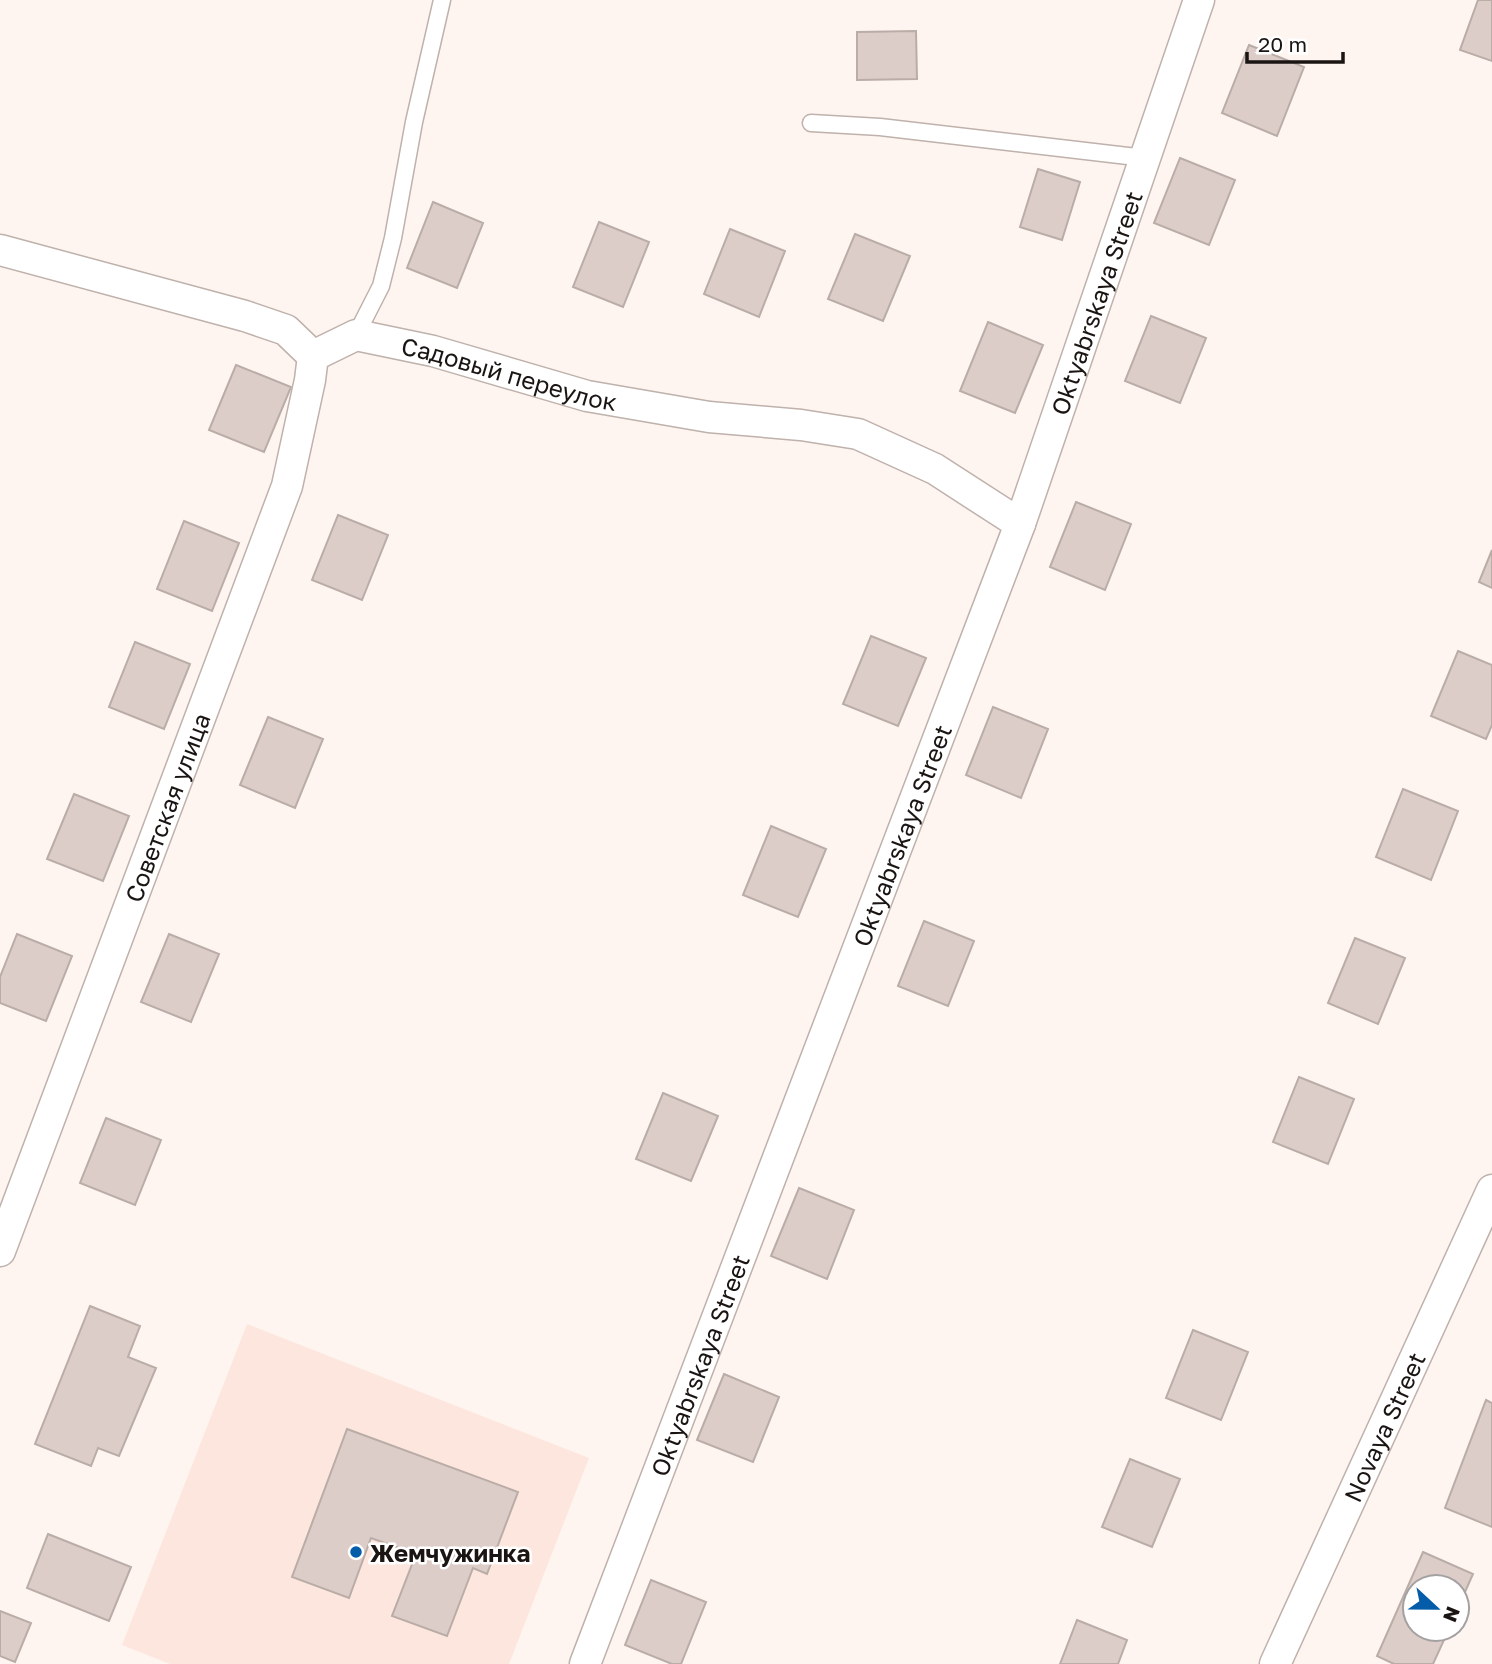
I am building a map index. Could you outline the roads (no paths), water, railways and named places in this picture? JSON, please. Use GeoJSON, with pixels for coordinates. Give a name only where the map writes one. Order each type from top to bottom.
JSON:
{"type":"FeatureCollection","features":[{"type":"Feature","properties":{"kind":"street","name":"Oktyabrskaya Street"},"geometry":{"type":"LineString","coordinates":[[585,1664],[1020,524],[1199,0]]}},
{"type":"Feature","properties":{"kind":"street"},"geometry":{"type":"LineString","coordinates":[[0,250],[245,316],[286,330],[313,356],[356,335]]}},
{"type":"Feature","properties":{"kind":"street","name":"Садовый переулок"},"geometry":{"type":"LineString","coordinates":[[356,335],[433,351],[587,396],[709,417],[802,425],[858,434],[935,469],[1020,524]]}},
{"type":"Feature","properties":{"kind":"street","name":"Советская улица"},"geometry":{"type":"LineString","coordinates":[[0,1251],[287,486],[313,356]]}},
{"type":"Feature","properties":{"kind":"street","name":"Novaya Street"},"geometry":{"type":"LineString","coordinates":[[1275,1664],[1492,1190]]}},
{"type":"Feature","properties":{"kind":"lane"},"geometry":{"type":"LineString","coordinates":[[356,335],[381,286],[442,0]]}},
{"type":"Feature","properties":{"kind":"lane"},"geometry":{"type":"LineString","coordinates":[[811,123],[907,130],[1145,158]]}},
{"type":"Feature","properties":{"kind":"place","name":"Жемчужинка"},"geometry":{"type":"Point","coordinates":[356,1552]}}]}
